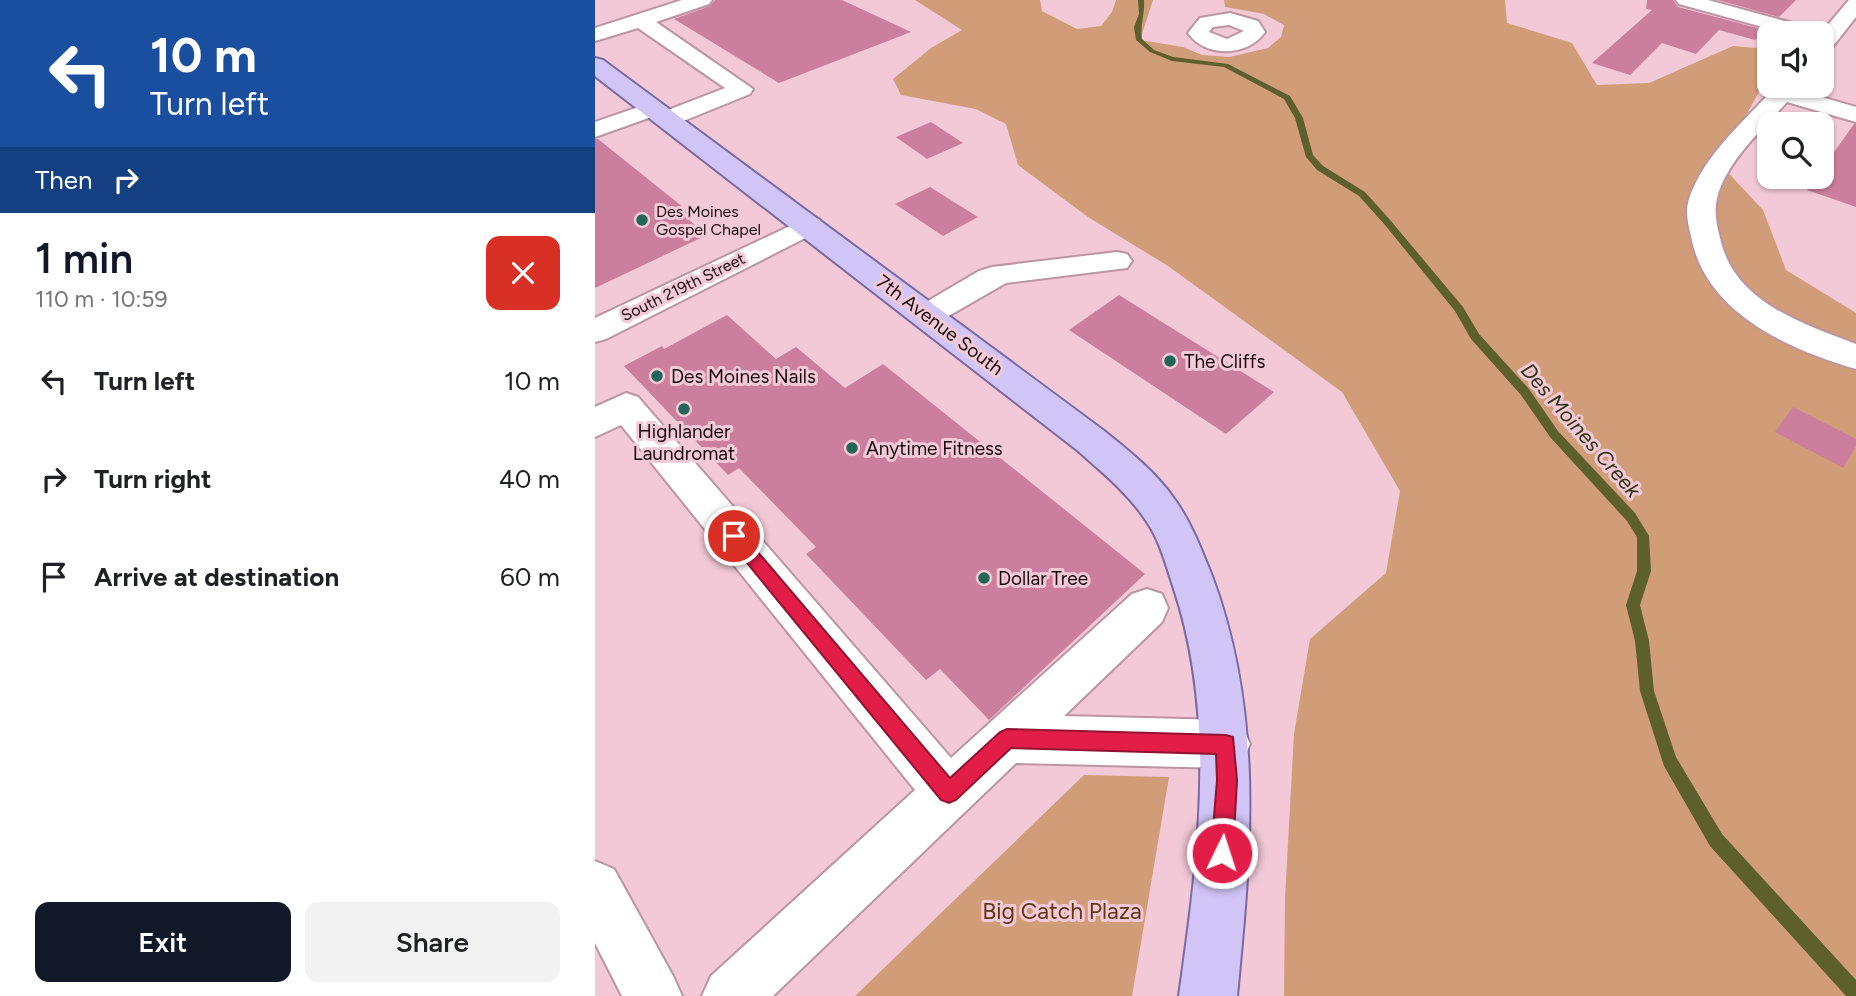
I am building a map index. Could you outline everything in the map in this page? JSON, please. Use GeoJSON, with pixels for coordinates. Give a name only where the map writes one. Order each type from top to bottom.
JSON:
{"type":"FeatureCollection","features":[{"type":"Feature","properties":{"kind":"main road","name":"7th Avenue South"},"geometry":{"type":"LineString","coordinates":[[595,65],[1090,440],[1136,480],[1167,520],[1192,577],[1214,643],[1226,744],[1227,780],[1218,916],[1208,996]]}},
{"type":"Feature","properties":{"kind":"street"},"geometry":{"type":"LineString","coordinates":[[595,35],[702,0]]}},
{"type":"Feature","properties":{"kind":"street"},"geometry":{"type":"LineString","coordinates":[[1686,0],[1759,21]]}},
{"type":"Feature","properties":{"kind":"street"},"geometry":{"type":"LineString","coordinates":[[1834,30],[1856,4]]}},
{"type":"Feature","properties":{"kind":"street"},"geometry":{"type":"LineString","coordinates":[[595,131],[742,89],[640,20]]}},
{"type":"Feature","properties":{"kind":"street"},"geometry":{"type":"LineString","coordinates":[[1777,98],[1747,129],[1715,174],[1701,202],[1704,239],[1713,268],[1729,291],[1749,309],[1785,328],[1856,358]]}},
{"type":"Feature","properties":{"kind":"street"},"geometry":{"type":"LineString","coordinates":[[1808,98],[1856,115]]}},
{"type":"Feature","properties":{"kind":"street","name":"South 219th Street"},"geometry":{"type":"LineString","coordinates":[[595,331],[809,225]]}},
{"type":"Feature","properties":{"kind":"street"},"geometry":{"type":"LineString","coordinates":[[927,315],[990,278],[1003,274],[1117,261]]}},
{"type":"Feature","properties":{"kind":"street"},"geometry":{"type":"LineString","coordinates":[[595,423],[626,406],[949,793]]}},
{"type":"Feature","properties":{"kind":"street"},"geometry":{"type":"LineString","coordinates":[[731,996],[1147,608]]}},
{"type":"Feature","properties":{"kind":"street"},"geometry":{"type":"LineString","coordinates":[[1007,738],[1226,744]]}},
{"type":"Feature","properties":{"kind":"street"},"geometry":{"type":"LineString","coordinates":[[595,888],[653,996]]}},
{"type":"Feature","properties":{"kind":"green space"},"geometry":{"type":"Polygon","coordinates":[[[915,0],[1040,0],[1042,11],[1077,29],[1101,26],[1112,12],[1116,0],[1153,0],[1140,40],[1183,47],[1202,55],[1229,57],[1268,48],[1281,37],[1284,25],[1264,14],[1225,7],[1224,0],[1505,0],[1507,23],[1572,43],[1597,85],[1649,83],[1733,46],[1757,48],[1757,95],[1720,164],[1763,210],[1786,270],[1856,313],[1856,996],[1284,996],[1285,898],[1294,734],[1310,639],[1386,573],[1400,491],[1342,392],[1168,266],[1088,217],[1018,165],[1006,124],[976,109],[901,95],[893,79],[931,48],[962,30],[915,0]]]}},
{"type":"Feature","properties":{"kind":"green space","name":"Big Catch Plaza"},"geometry":{"type":"Polygon","coordinates":[[[1084,775],[1169,777],[1132,996],[855,996],[1084,775]]]}},
{"type":"Feature","properties":{"kind":"building"},"geometry":{"type":"Polygon","coordinates":[[[715,0],[842,0],[911,32],[779,83],[674,19],[710,6],[715,0]]]}},
{"type":"Feature","properties":{"kind":"building"},"geometry":{"type":"Polygon","coordinates":[[[1647,0],[1673,0],[1678,7],[1757,28],[1757,38],[1755,40],[1719,30],[1696,54],[1662,43],[1630,75],[1592,63],[1652,10],[1646,9],[1647,0]]]}},
{"type":"Feature","properties":{"kind":"building"},"geometry":{"type":"Polygon","coordinates":[[[1718,0],[1796,0],[1779,17],[1718,0]]]}},
{"type":"Feature","properties":{"kind":"building"},"geometry":{"type":"Polygon","coordinates":[[[931,122],[963,143],[927,159],[896,137],[931,122]]]}},
{"type":"Feature","properties":{"kind":"building"},"geometry":{"type":"Polygon","coordinates":[[[1856,124],[1856,207],[1807,190],[1834,189],[1834,152],[1856,124]]]}},
{"type":"Feature","properties":{"kind":"building","name":"Des Moines Gospel Chapel"},"geometry":{"type":"Polygon","coordinates":[[[595,139],[689,212],[682,214],[707,235],[595,288],[595,139]]]}},
{"type":"Feature","properties":{"kind":"building"},"geometry":{"type":"Polygon","coordinates":[[[930,187],[978,217],[943,236],[895,204],[930,187]]]}},
{"type":"Feature","properties":{"kind":"building","name":"The Cliffs"},"geometry":{"type":"Polygon","coordinates":[[[1119,295],[1274,392],[1226,434],[1069,330],[1119,295]]]}},
{"type":"Feature","properties":{"kind":"building"},"geometry":{"type":"Polygon","coordinates":[[[727,315],[776,359],[796,347],[845,388],[883,364],[1145,574],[989,720],[940,669],[926,680],[806,554],[816,547],[739,468],[728,475],[624,366],[662,346],[664,349],[727,315]]]}},
{"type":"Feature","properties":{"kind":"building"},"geometry":{"type":"Polygon","coordinates":[[[1793,407],[1856,439],[1856,446],[1843,468],[1775,432],[1793,407]]]}},
{"type":"Feature","properties":{"kind":"waterway","name":"Des Moines Creek"},"geometry":{"type":"LineString","coordinates":[[1141,0],[1142,14],[1137,27],[1139,40],[1152,51],[1172,59],[1226,65],[1287,98],[1299,118],[1309,155],[1320,168],[1362,194],[1388,223],[1459,309],[1475,336],[1525,392],[1554,434],[1631,517],[1643,536],[1644,571],[1633,605],[1642,641],[1647,691],[1669,761],[1716,840],[1856,993]]}},
{"type":"Feature","properties":{"kind":"place","name":"Des Moines Gospel Chapel"},"geometry":{"type":"Point","coordinates":[642,220]}},
{"type":"Feature","properties":{"kind":"place","name":"The Cliffs"},"geometry":{"type":"Point","coordinates":[1170,361]}},
{"type":"Feature","properties":{"kind":"place","name":"Des Moines Nails"},"geometry":{"type":"Point","coordinates":[657,376]}},
{"type":"Feature","properties":{"kind":"place","name":"Highlander Laundromat"},"geometry":{"type":"Point","coordinates":[684,409]}},
{"type":"Feature","properties":{"kind":"place","name":"Anytime Fitness"},"geometry":{"type":"Point","coordinates":[852,448]}},
{"type":"Feature","properties":{"kind":"place","name":"Dollar Tree"},"geometry":{"type":"Point","coordinates":[984,578]}},
{"type":"Feature","properties":{"kind":"route"},"geometry":{"type":"LineString","coordinates":[[734,536],[949,793],[1007,738],[1226,744],[1227,780],[1222,853]]}}]}
